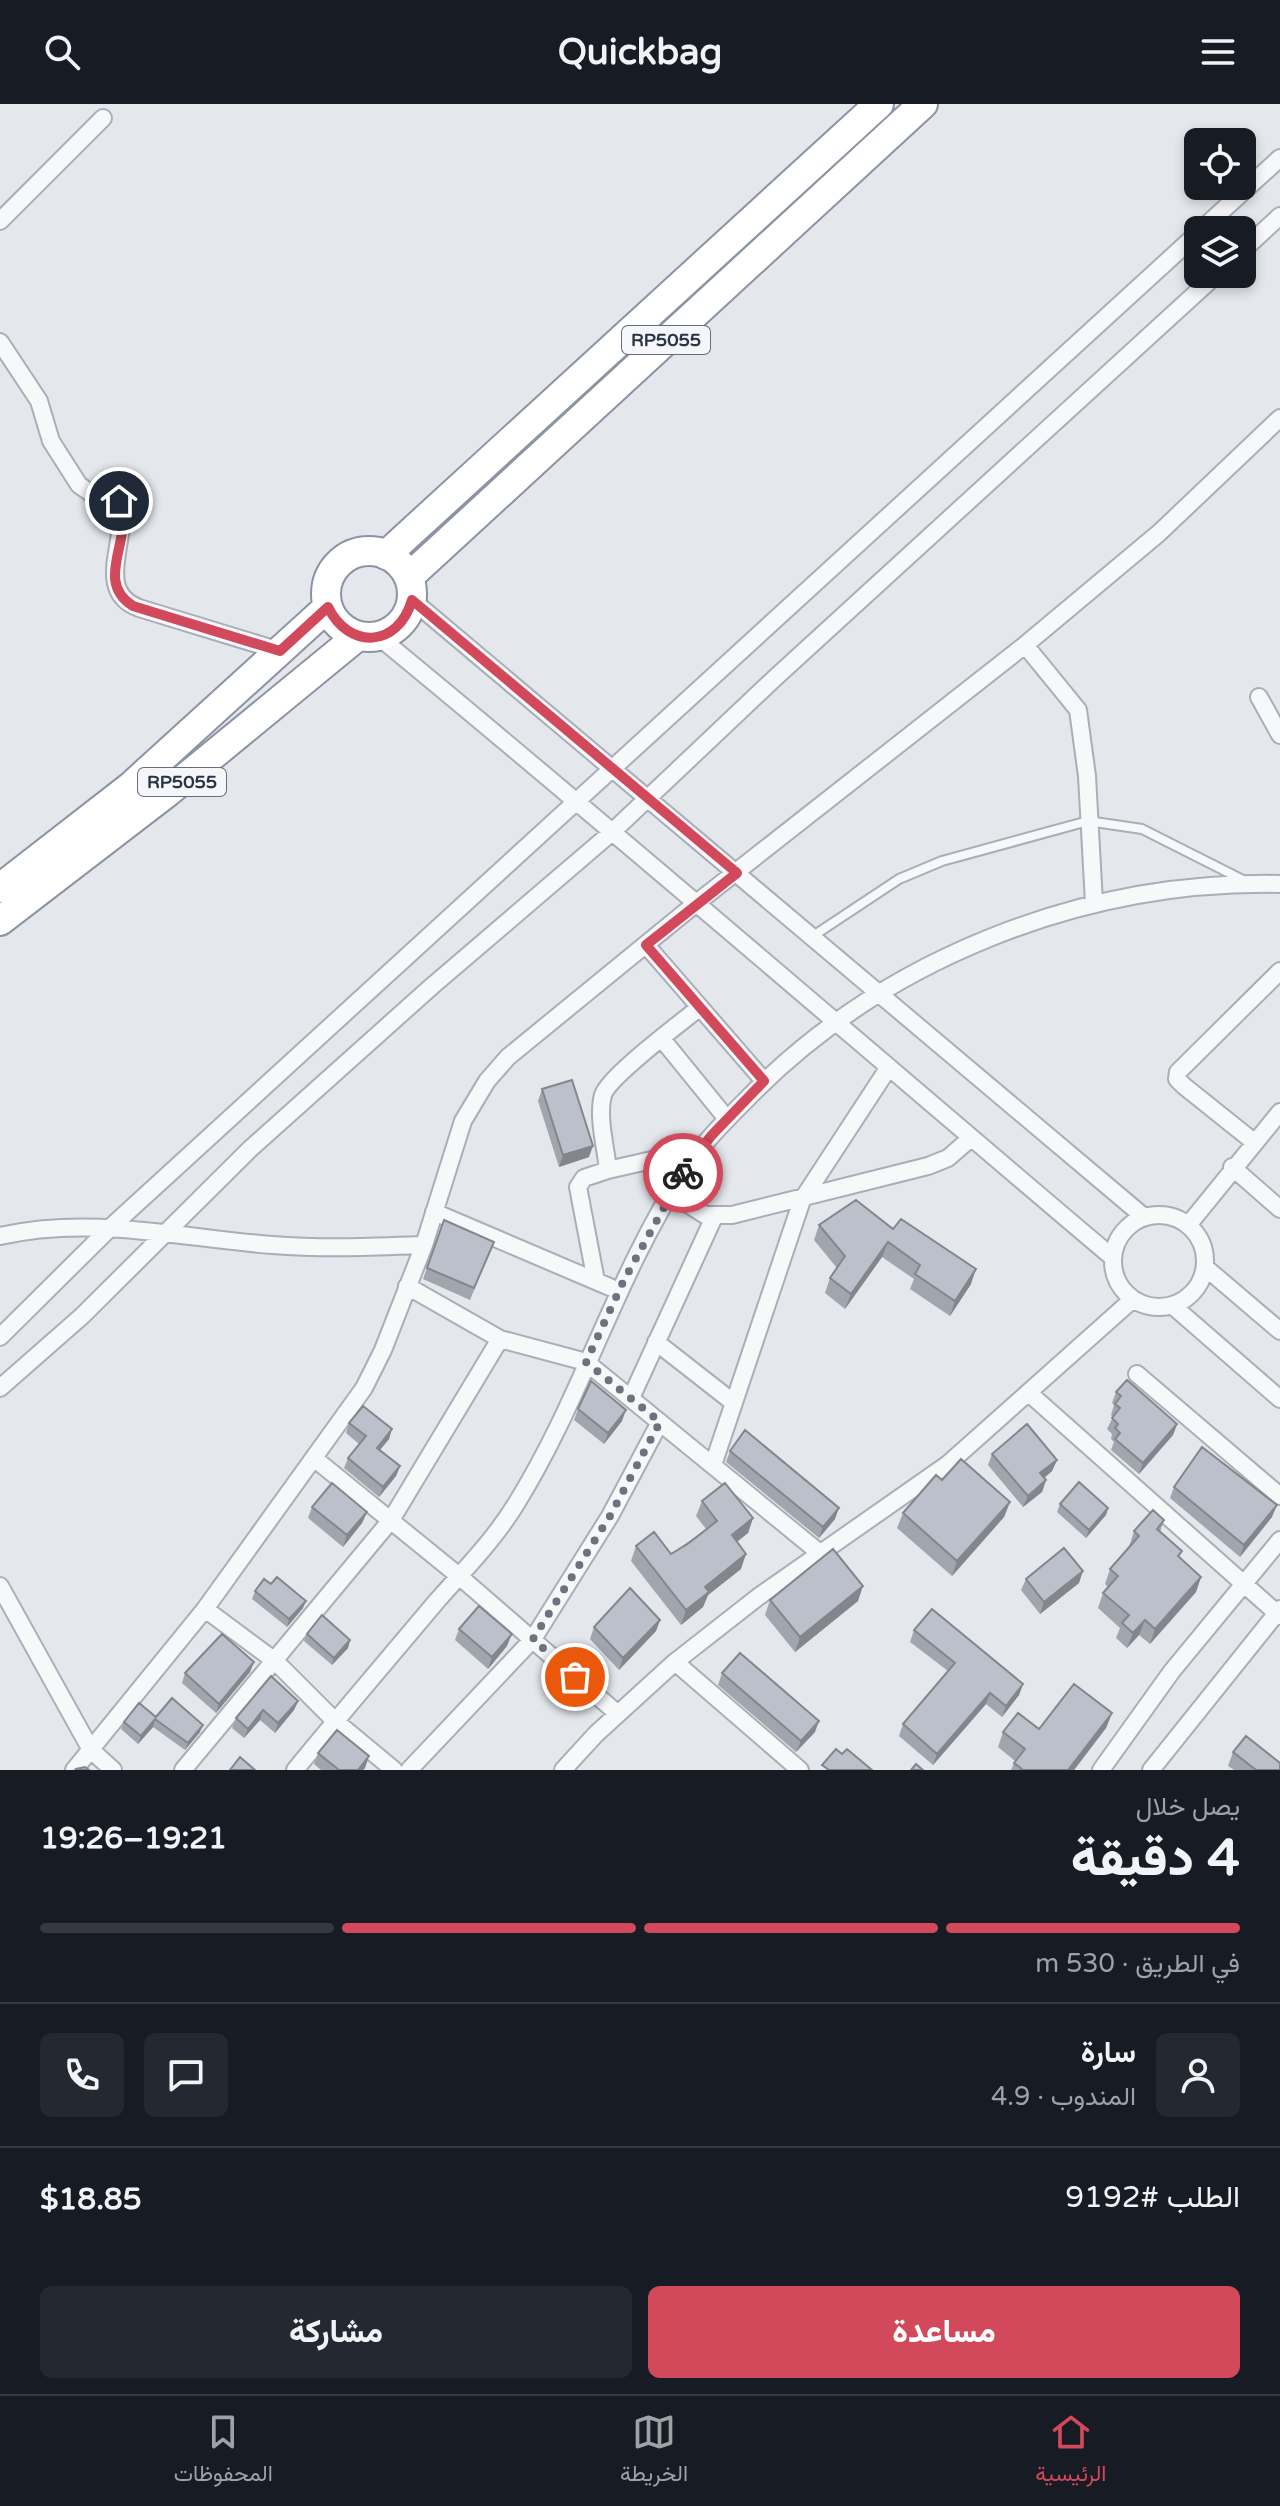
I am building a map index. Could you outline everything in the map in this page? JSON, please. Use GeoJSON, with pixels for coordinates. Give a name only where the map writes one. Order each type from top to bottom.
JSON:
{"type":"FeatureCollection","features":[{"type":"Feature","properties":{"kind":"highway","name":"RP5055"},"geometry":{"type":"LineString","coordinates":[[386,555],[879,104]]}},
{"type":"Feature","properties":{"kind":"highway","name":"RP5055"},"geometry":{"type":"LineString","coordinates":[[0,921],[369,636],[401,624],[410,588],[923,104]]}},
{"type":"Feature","properties":{"kind":"highway"},"geometry":{"type":"LineString","coordinates":[[369,636],[345,630],[328,607],[327,582],[340,562],[362,552],[386,555],[410,588]]}},
{"type":"Feature","properties":{"kind":"highway","name":"RP5055"},"geometry":{"type":"LineString","coordinates":[[0,888],[130,787],[328,607]]}},
{"type":"Feature","properties":{"kind":"street"},"geometry":{"type":"LineString","coordinates":[[0,221],[103,118]]}},
{"type":"Feature","properties":{"kind":"street"},"geometry":{"type":"LineString","coordinates":[[1216,216],[1280,158]]}},
{"type":"Feature","properties":{"kind":"street"},"geometry":{"type":"LineString","coordinates":[[1256,238],[1280,216]]}},
{"type":"Feature","properties":{"kind":"street"},"geometry":{"type":"LineString","coordinates":[[0,1337],[112,1226],[1184,246]]}},
{"type":"Feature","properties":{"kind":"street"},"geometry":{"type":"LineString","coordinates":[[0,1388],[82,1316],[162,1233],[298,1105],[611,833],[776,677],[1202,288]]}},
{"type":"Feature","properties":{"kind":"street"},"geometry":{"type":"LineString","coordinates":[[0,342],[39,401],[51,441],[79,485],[98,497],[114,498],[120,503],[121,535],[114,586],[120,597],[139,608],[280,651]]}},
{"type":"Feature","properties":{"kind":"street"},"geometry":{"type":"LineString","coordinates":[[74,1770],[205,1609],[364,1388],[383,1350],[424,1245],[463,1121],[487,1081],[527,1040],[1025,645],[1159,533],[1280,418]]}},
{"type":"Feature","properties":{"kind":"street"},"geometry":{"type":"LineString","coordinates":[[410,588],[613,768],[1143,1216]]}},
{"type":"Feature","properties":{"kind":"street"},"geometry":{"type":"LineString","coordinates":[[369,636],[578,801],[694,905],[837,1022],[1112,1257]]}},
{"type":"Feature","properties":{"kind":"street"},"geometry":{"type":"LineString","coordinates":[[1025,645],[1078,710],[1094,903]]}},
{"type":"Feature","properties":{"kind":"street"},"geometry":{"type":"LineString","coordinates":[[1259,697],[1280,735]]}},
{"type":"Feature","properties":{"kind":"street"},"geometry":{"type":"LineString","coordinates":[[295,1770],[504,1524],[671,1193],[700,1149],[797,1049],[880,994],[984,939],[1094,903],[1270,887]]}},
{"type":"Feature","properties":{"kind":"street"},"geometry":{"type":"LineString","coordinates":[[646,945],[764,1081]]}},
{"type":"Feature","properties":{"kind":"street"},"geometry":{"type":"LineString","coordinates":[[1254,1142],[1184,1086],[1177,1079],[1178,1072],[1280,971]]}},
{"type":"Feature","properties":{"kind":"street"},"geometry":{"type":"LineString","coordinates":[[608,1170],[603,1096],[614,1079],[700,1007]]}},
{"type":"Feature","properties":{"kind":"street"},"geometry":{"type":"LineString","coordinates":[[662,1039],[727,1119]]}},
{"type":"Feature","properties":{"kind":"street"},"geometry":{"type":"LineString","coordinates":[[713,1465],[802,1200],[889,1067]]}},
{"type":"Feature","properties":{"kind":"street"},"geometry":{"type":"LineString","coordinates":[[1189,1224],[1232,1167],[1280,1112]]}},
{"type":"Feature","properties":{"kind":"street"},"geometry":{"type":"LineString","coordinates":[[671,1193],[705,1215],[714,1217],[802,1200],[941,1162],[971,1138]]}},
{"type":"Feature","properties":{"kind":"street"},"geometry":{"type":"LineString","coordinates":[[596,1281],[578,1187],[584,1178],[700,1149]]}},
{"type":"Feature","properties":{"kind":"street"},"geometry":{"type":"LineString","coordinates":[[1232,1167],[1280,1209]]}},
{"type":"Feature","properties":{"kind":"street"},"geometry":{"type":"LineString","coordinates":[[434,1212],[619,1291]]}},
{"type":"Feature","properties":{"kind":"street"},"geometry":{"type":"LineString","coordinates":[[1159,1213],[1189,1224],[1203,1244],[1206,1268],[1195,1292],[1173,1306],[1145,1306],[1132,1300],[1116,1281],[1112,1257],[1121,1232],[1143,1216],[1159,1213]]}},
{"type":"Feature","properties":{"kind":"street"},"geometry":{"type":"LineString","coordinates":[[631,1398],[714,1217]]}},
{"type":"Feature","properties":{"kind":"street"},"geometry":{"type":"LineString","coordinates":[[0,1236],[28,1229],[112,1226],[333,1249],[424,1245]]}},
{"type":"Feature","properties":{"kind":"street"},"geometry":{"type":"LineString","coordinates":[[1206,1268],[1280,1331]]}},
{"type":"Feature","properties":{"kind":"street"},"geometry":{"type":"LineString","coordinates":[[407,1286],[500,1339],[586,1362],[821,1554]]}},
{"type":"Feature","properties":{"kind":"street"},"geometry":{"type":"LineString","coordinates":[[563,1770],[675,1662],[948,1464],[1132,1300]]}},
{"type":"Feature","properties":{"kind":"street"},"geometry":{"type":"LineString","coordinates":[[1173,1306],[1280,1399]]}},
{"type":"Feature","properties":{"kind":"street"},"geometry":{"type":"LineString","coordinates":[[183,1770],[391,1520],[500,1339]]}},
{"type":"Feature","properties":{"kind":"street"},"geometry":{"type":"LineString","coordinates":[[656,1342],[734,1403]]}},
{"type":"Feature","properties":{"kind":"street"},"geometry":{"type":"LineString","coordinates":[[1137,1374],[1280,1496]]}},
{"type":"Feature","properties":{"kind":"street"},"geometry":{"type":"LineString","coordinates":[[1030,1394],[1279,1613],[1151,1770]]}},
{"type":"Feature","properties":{"kind":"street"},"geometry":{"type":"LineString","coordinates":[[409,1770],[533,1639],[610,1516],[660,1422]]}},
{"type":"Feature","properties":{"kind":"street"},"geometry":{"type":"LineString","coordinates":[[315,1459],[459,1576],[618,1714]]}},
{"type":"Feature","properties":{"kind":"street"},"geometry":{"type":"LineString","coordinates":[[1101,1770],[1172,1671],[1280,1540]]}},
{"type":"Feature","properties":{"kind":"street"},"geometry":{"type":"LineString","coordinates":[[0,1586],[91,1750],[113,1770]]}},
{"type":"Feature","properties":{"kind":"street"},"geometry":{"type":"LineString","coordinates":[[205,1609],[275,1661],[335,1721],[394,1770]]}},
{"type":"Feature","properties":{"kind":"street"},"geometry":{"type":"LineString","coordinates":[[675,1662],[800,1770]]}},
{"type":"Feature","properties":{"kind":"lane"},"geometry":{"type":"LineString","coordinates":[[813,936],[899,879],[1003,842],[1088,821],[1142,829],[1270,887]]}},
{"type":"Feature","properties":{"kind":"building"},"geometry":{"type":"Polygon","coordinates":[[[572,1080],[593,1146],[563,1155],[542,1089],[572,1080]]]}},
{"type":"Feature","properties":{"kind":"building"},"geometry":{"type":"Polygon","coordinates":[[[856,1200],[893,1229],[901,1219],[976,1269],[955,1301],[915,1274],[920,1265],[888,1242],[851,1294],[830,1278],[845,1256],[819,1225],[856,1200]]]}},
{"type":"Feature","properties":{"kind":"building"},"geometry":{"type":"Polygon","coordinates":[[[444,1220],[494,1242],[474,1288],[427,1268],[444,1220]]]}},
{"type":"Feature","properties":{"kind":"building"},"geometry":{"type":"Polygon","coordinates":[[[1127,1380],[1177,1424],[1143,1463],[1115,1439],[1120,1433],[1115,1428],[1118,1424],[1112,1418],[1120,1408],[1115,1404],[1121,1396],[1116,1392],[1127,1380]]]}},
{"type":"Feature","properties":{"kind":"building"},"geometry":{"type":"Polygon","coordinates":[[[591,1381],[626,1410],[608,1433],[578,1409],[591,1381]]]}},
{"type":"Feature","properties":{"kind":"building"},"geometry":{"type":"Polygon","coordinates":[[[363,1406],[392,1429],[377,1448],[400,1466],[383,1487],[348,1458],[366,1436],[349,1423],[363,1406]]]}},
{"type":"Feature","properties":{"kind":"building"},"geometry":{"type":"Polygon","coordinates":[[[1027,1424],[1057,1460],[1040,1473],[1046,1480],[1028,1496],[992,1454],[1027,1424]]]}},
{"type":"Feature","properties":{"kind":"building"},"geometry":{"type":"Polygon","coordinates":[[[745,1430],[839,1508],[823,1527],[730,1451],[745,1430]]]}},
{"type":"Feature","properties":{"kind":"building"},"geometry":{"type":"Polygon","coordinates":[[[1202,1447],[1277,1505],[1244,1545],[1174,1487],[1202,1447]]]}},
{"type":"Feature","properties":{"kind":"building"},"geometry":{"type":"Polygon","coordinates":[[[961,1459],[1010,1502],[957,1561],[903,1513],[936,1475],[942,1480],[961,1459]]]}},
{"type":"Feature","properties":{"kind":"building"},"geometry":{"type":"Polygon","coordinates":[[[1079,1482],[1108,1508],[1089,1530],[1060,1504],[1079,1482]]]}},
{"type":"Feature","properties":{"kind":"building"},"geometry":{"type":"Polygon","coordinates":[[[332,1483],[367,1512],[347,1535],[312,1507],[332,1483]]]}},
{"type":"Feature","properties":{"kind":"building"},"geometry":{"type":"Polygon","coordinates":[[[725,1483],[753,1518],[732,1535],[746,1554],[705,1587],[709,1592],[686,1610],[636,1546],[654,1532],[671,1554],[689,1543],[717,1521],[702,1501],[725,1483]]]}},
{"type":"Feature","properties":{"kind":"building"},"geometry":{"type":"Polygon","coordinates":[[[1153,1510],[1164,1520],[1157,1529],[1182,1551],[1178,1556],[1201,1577],[1155,1629],[1145,1620],[1133,1633],[1122,1623],[1129,1615],[1103,1593],[1118,1576],[1110,1569],[1139,1536],[1134,1531],[1153,1510]]]}},
{"type":"Feature","properties":{"kind":"building"},"geometry":{"type":"Polygon","coordinates":[[[1064,1548],[1083,1571],[1044,1602],[1026,1579],[1064,1548]]]}},
{"type":"Feature","properties":{"kind":"building"},"geometry":{"type":"Polygon","coordinates":[[[833,1549],[863,1586],[800,1637],[770,1600],[833,1549]]]}},
{"type":"Feature","properties":{"kind":"building"},"geometry":{"type":"Polygon","coordinates":[[[277,1577],[306,1601],[289,1619],[255,1591],[264,1579],[271,1584],[277,1577]]]}},
{"type":"Feature","properties":{"kind":"building"},"geometry":{"type":"Polygon","coordinates":[[[630,1588],[660,1620],[623,1658],[594,1627],[630,1588]]]}},
{"type":"Feature","properties":{"kind":"building"},"geometry":{"type":"Polygon","coordinates":[[[479,1606],[512,1634],[492,1657],[459,1629],[479,1606]]]}},
{"type":"Feature","properties":{"kind":"building"},"geometry":{"type":"Polygon","coordinates":[[[932,1609],[1023,1684],[1006,1706],[990,1693],[937,1754],[903,1724],[955,1663],[914,1630],[932,1609]]]}},
{"type":"Feature","properties":{"kind":"building"},"geometry":{"type":"Polygon","coordinates":[[[322,1615],[350,1640],[334,1658],[307,1634],[322,1615]]]}},
{"type":"Feature","properties":{"kind":"building"},"geometry":{"type":"Polygon","coordinates":[[[222,1634],[254,1662],[219,1704],[185,1673],[222,1634]]]}},
{"type":"Feature","properties":{"kind":"building"},"geometry":{"type":"Polygon","coordinates":[[[740,1653],[819,1721],[801,1741],[722,1673],[740,1653]]]}},
{"type":"Feature","properties":{"kind":"building"},"geometry":{"type":"Polygon","coordinates":[[[271,1676],[298,1701],[278,1723],[263,1710],[248,1729],[236,1718],[271,1676]]]}},
{"type":"Feature","properties":{"kind":"building"},"geometry":{"type":"Polygon","coordinates":[[[1074,1684],[1112,1713],[1068,1770],[1020,1770],[1014,1763],[1025,1749],[1003,1732],[1018,1713],[1039,1729],[1074,1684]]]}},
{"type":"Feature","properties":{"kind":"building"},"geometry":{"type":"Polygon","coordinates":[[[172,1698],[203,1725],[188,1743],[155,1719],[141,1736],[124,1722],[139,1703],[156,1717],[172,1698]]]}},
{"type":"Feature","properties":{"kind":"building"},"geometry":{"type":"Polygon","coordinates":[[[337,1730],[369,1756],[358,1770],[339,1770],[318,1753],[337,1730]]]}},
{"type":"Feature","properties":{"kind":"building"},"geometry":{"type":"Polygon","coordinates":[[[1246,1736],[1280,1763],[1280,1770],[1256,1770],[1233,1752],[1246,1736]]]}},
{"type":"Feature","properties":{"kind":"building"},"geometry":{"type":"Polygon","coordinates":[[[836,1749],[842,1754],[847,1749],[872,1770],[829,1770],[822,1765],[836,1749]]]}},
{"type":"Feature","properties":{"kind":"building"},"geometry":{"type":"Polygon","coordinates":[[[240,1757],[255,1770],[230,1770],[240,1757]]]}},
{"type":"Feature","properties":{"kind":"way so far"},"geometry":{"type":"LineString","coordinates":[[575,1677],[533,1639],[610,1516],[660,1422],[586,1362],[624,1280],[683,1173]]}},
{"type":"Feature","properties":{"kind":"route"},"geometry":{"type":"LineString","coordinates":[[119,501],[122,510],[121,535],[114,586],[120,597],[133,606],[280,651],[328,607],[334,620],[345,630],[369,638],[391,632],[401,624],[412,600],[737,873],[646,945],[764,1081],[711,1136],[683,1173]]}}]}
